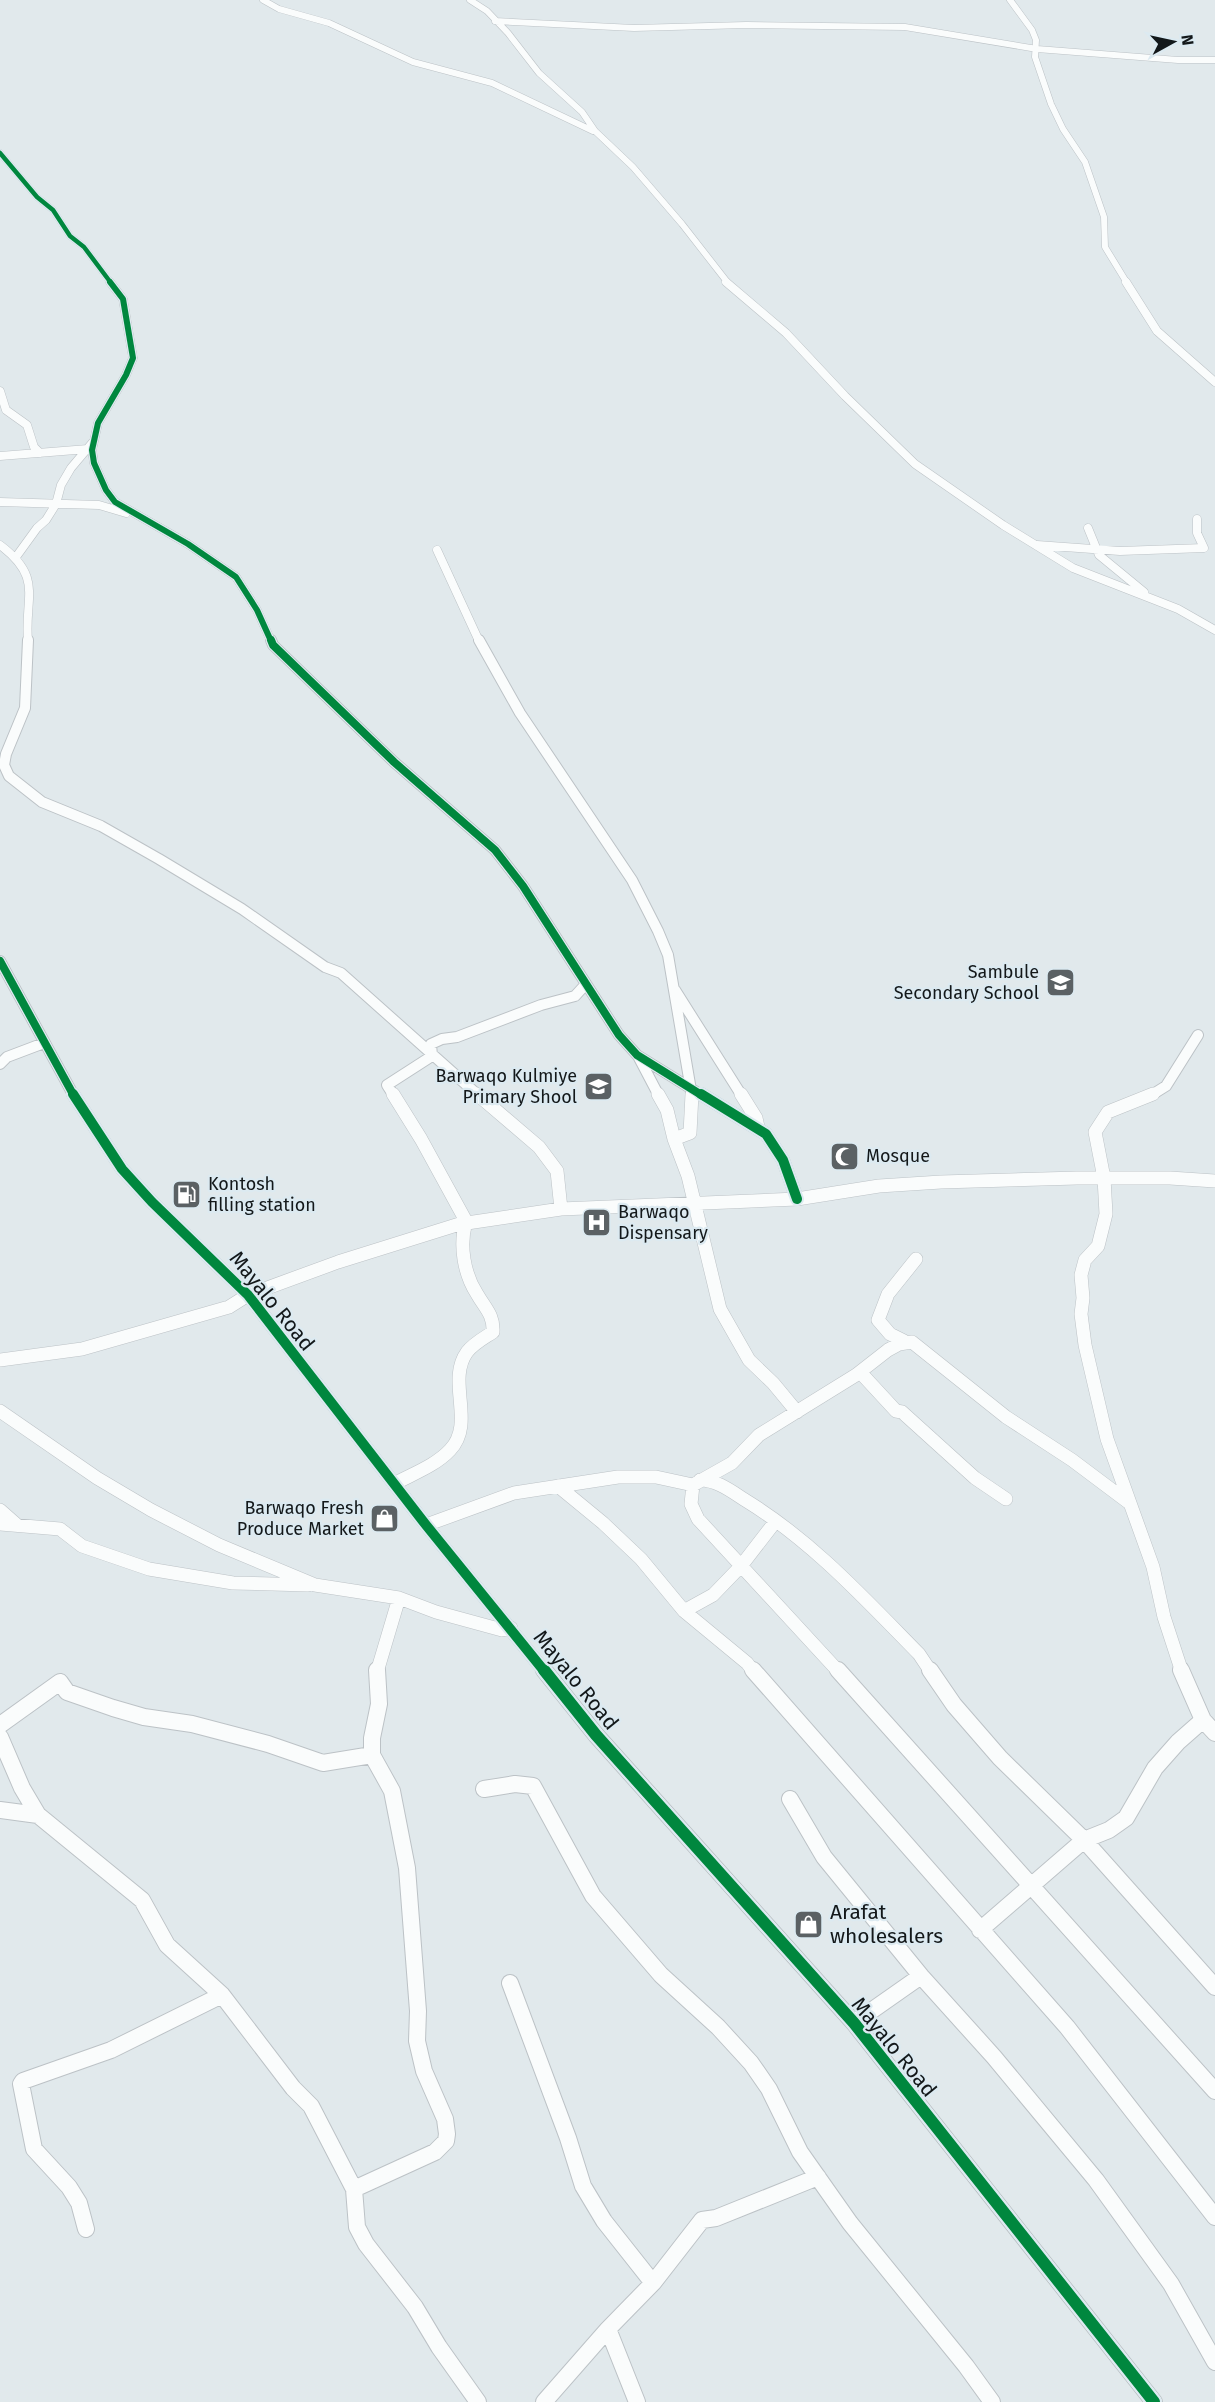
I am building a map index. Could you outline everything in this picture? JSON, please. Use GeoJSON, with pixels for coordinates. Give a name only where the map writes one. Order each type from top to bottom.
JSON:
{"type":"FeatureCollection","features":[{"type":"Feature","properties":{"kind":"street"},"geometry":{"type":"LineString","coordinates":[[263,0],[279,9],[329,23],[413,62],[492,83],[595,131]]}},
{"type":"Feature","properties":{"kind":"street"},"geometry":{"type":"LineString","coordinates":[[470,0],[487,11],[508,33],[539,73],[582,111],[595,131],[637,172],[682,224],[722,278],[786,333],[902,452],[926,472],[1072,568],[1178,609],[1215,630]]}},
{"type":"Feature","properties":{"kind":"street"},"geometry":{"type":"LineString","coordinates":[[1010,0],[1032,30],[1037,49],[1034,51],[1035,57],[1050,104],[1084,162],[1101,208],[1104,223],[1104,247],[1157,331],[1215,382]]}},
{"type":"Feature","properties":{"kind":"street"},"geometry":{"type":"LineString","coordinates":[[495,21],[634,28],[746,25],[905,27],[1037,49],[1178,60],[1215,60]]}},
{"type":"Feature","properties":{"kind":"street"},"geometry":{"type":"LineString","coordinates":[[0,153],[37,197],[54,212],[70,236],[84,247],[123,299],[133,358],[126,375],[98,423],[91,446],[61,485],[56,504],[46,520],[37,528],[16,557]]}},
{"type":"Feature","properties":{"kind":"street"},"geometry":{"type":"LineString","coordinates":[[0,391],[6,410],[27,424],[34,447],[40,453]]}},
{"type":"Feature","properties":{"kind":"street"},"geometry":{"type":"LineString","coordinates":[[0,456],[91,446]]}},
{"type":"Feature","properties":{"kind":"street"},"geometry":{"type":"LineString","coordinates":[[91,446],[94,463],[106,490],[115,502],[146,519],[236,577],[257,610],[273,645],[386,754],[495,850],[523,886],[619,1035],[637,1055],[667,1110],[724,1317],[748,1360],[773,1383],[797,1412]]}},
{"type":"Feature","properties":{"kind":"street"},"geometry":{"type":"LineString","coordinates":[[0,502],[99,505],[146,519]]}},
{"type":"Feature","properties":{"kind":"street"},"geometry":{"type":"LineString","coordinates":[[1033,544],[1097,550],[1157,551],[1204,548],[1197,533],[1197,519]]}},
{"type":"Feature","properties":{"kind":"street"},"geometry":{"type":"LineString","coordinates":[[1088,528],[1099,555],[1152,598]]}},
{"type":"Feature","properties":{"kind":"street"},"geometry":{"type":"LineString","coordinates":[[0,545],[16,557],[23,567],[31,595],[27,630],[29,662],[25,708],[4,765],[9,776],[42,802],[101,826],[159,859],[242,909],[325,967],[341,973],[432,1056],[527,1135],[549,1158],[556,1171],[561,1209]]}},
{"type":"Feature","properties":{"kind":"street"},"geometry":{"type":"LineString","coordinates":[[437,550],[472,627],[520,713],[645,902],[668,955],[692,1091],[690,1133],[675,1139]]}},
{"type":"Feature","properties":{"kind":"street","name":"Mayalo Road"},"geometry":{"type":"LineString","coordinates":[[0,961],[23,998],[44,1043],[95,1132],[123,1171],[223,1266],[248,1295],[426,1525],[596,1735],[854,2023],[1154,2402]]}},
{"type":"Feature","properties":{"kind":"street"},"geometry":{"type":"LineString","coordinates":[[432,1056],[431,1044],[442,1039],[457,1037],[541,1005],[575,996],[586,984]]}},
{"type":"Feature","properties":{"kind":"street"},"geometry":{"type":"LineString","coordinates":[[672,986],[682,998],[756,1118],[758,1127]]}},
{"type":"Feature","properties":{"kind":"street"},"geometry":{"type":"LineString","coordinates":[[1198,1035],[1166,1086],[1152,1095],[1108,1112],[1095,1132],[1104,1178],[1106,1214],[1098,1246],[1085,1260],[1081,1275],[1083,1298],[1081,1314],[1085,1345],[1099,1406],[1128,1502],[1153,1567],[1164,1617],[1179,1665],[1203,1720],[1215,1733]]}},
{"type":"Feature","properties":{"kind":"street"},"geometry":{"type":"LineString","coordinates":[[0,1064],[7,1058],[44,1043]]}},
{"type":"Feature","properties":{"kind":"street"},"geometry":{"type":"LineString","coordinates":[[637,1055],[692,1091],[758,1127],[766,1134],[783,1160],[797,1199]]}},
{"type":"Feature","properties":{"kind":"street"},"geometry":{"type":"LineString","coordinates":[[394,1484],[442,1456],[455,1443],[461,1426],[462,1371],[465,1355],[493,1332],[491,1311],[476,1295],[467,1272],[461,1237],[466,1222],[421,1138],[387,1085],[432,1056]]}},
{"type":"Feature","properties":{"kind":"street"},"geometry":{"type":"LineString","coordinates":[[0,1360],[82,1349],[229,1307],[248,1295],[380,1248],[466,1222],[561,1209],[797,1199],[879,1186],[941,1182],[1104,1178],[1215,1181]]}},
{"type":"Feature","properties":{"kind":"street"},"geometry":{"type":"LineString","coordinates":[[904,1341],[890,1334],[878,1320],[882,1302],[892,1285],[916,1259]]}},
{"type":"Feature","properties":{"kind":"street"},"geometry":{"type":"LineString","coordinates":[[1128,1502],[1072,1460],[1006,1417],[912,1341],[904,1341],[894,1344],[860,1372],[758,1436],[736,1460],[697,1483],[691,1504],[698,1519],[901,1739],[1215,2091]]}},
{"type":"Feature","properties":{"kind":"street"},"geometry":{"type":"LineString","coordinates":[[860,1372],[896,1411],[902,1412],[975,1478],[1006,1499]]}},
{"type":"Feature","properties":{"kind":"street"},"geometry":{"type":"LineString","coordinates":[[0,1411],[98,1478],[152,1510],[219,1545],[315,1585]]}},
{"type":"Feature","properties":{"kind":"street"},"geometry":{"type":"LineString","coordinates":[[426,1525],[514,1493],[618,1477],[656,1477],[697,1483],[709,1480],[764,1510],[775,1522],[826,1559],[919,1654],[954,1705],[984,1740],[1084,1840],[1215,1987]]}},
{"type":"Feature","properties":{"kind":"street"},"geometry":{"type":"LineString","coordinates":[[558,1486],[603,1523],[641,1559],[684,1611],[747,1663],[1091,2056],[1215,2217]]}},
{"type":"Feature","properties":{"kind":"street"},"geometry":{"type":"LineString","coordinates":[[0,1510],[17,1525]]}},
{"type":"Feature","properties":{"kind":"street"},"geometry":{"type":"LineString","coordinates":[[684,1611],[712,1595],[741,1566],[775,1522]]}},
{"type":"Feature","properties":{"kind":"street"},"geometry":{"type":"LineString","coordinates":[[0,1524],[60,1529],[82,1546],[149,1569],[233,1583],[315,1585],[399,1598],[436,1612],[502,1630],[511,1628]]}},
{"type":"Feature","properties":{"kind":"street"},"geometry":{"type":"LineString","coordinates":[[354,2189],[435,2152],[446,2141],[447,2134],[445,2119],[424,2071],[417,2042],[418,2011],[406,1868],[392,1791],[372,1755],[372,1738],[379,1704],[377,1669],[399,1598]]}},
{"type":"Feature","properties":{"kind":"street"},"geometry":{"type":"LineString","coordinates":[[0,1725],[60,1682],[67,1692],[113,1708],[144,1717],[192,1724],[268,1744],[323,1762],[372,1755]]}},
{"type":"Feature","properties":{"kind":"street"},"geometry":{"type":"LineString","coordinates":[[980,1929],[1084,1840],[1123,1822],[1135,1806],[1144,1785],[1164,1759],[1185,1734],[1203,1720]]}},
{"type":"Feature","properties":{"kind":"street"},"geometry":{"type":"LineString","coordinates":[[0,1737],[22,1788],[38,1815],[142,1900],[150,1911],[166,1945],[222,1995],[293,2088],[311,2106],[354,2189],[357,2227],[366,2244],[415,2307],[439,2347],[478,2402]]}},
{"type":"Feature","properties":{"kind":"street"},"geometry":{"type":"LineString","coordinates":[[484,1789],[515,1783],[533,1786],[593,1896],[661,1975],[718,2027],[751,2062],[769,2089],[800,2152],[850,2223],[966,2366],[992,2402]]}},
{"type":"Feature","properties":{"kind":"street"},"geometry":{"type":"LineString","coordinates":[[790,1799],[824,1857],[921,1976],[994,2057],[1096,2180],[1171,2283],[1215,2362]]}},
{"type":"Feature","properties":{"kind":"street"},"geometry":{"type":"LineString","coordinates":[[0,1809],[38,1815]]}},
{"type":"Feature","properties":{"kind":"street"},"geometry":{"type":"LineString","coordinates":[[854,2023],[921,1976]]}},
{"type":"Feature","properties":{"kind":"street"},"geometry":{"type":"LineString","coordinates":[[510,1983],[583,2186],[604,2221],[653,2283]]}},
{"type":"Feature","properties":{"kind":"street"},"geometry":{"type":"LineString","coordinates":[[86,2229],[79,2203],[69,2187],[34,2149],[21,2084],[46,2071],[62,2069],[111,2050],[222,1995]]}},
{"type":"Feature","properties":{"kind":"street"},"geometry":{"type":"LineString","coordinates":[[544,2402],[608,2329],[653,2283],[702,2220],[716,2218],[818,2177]]}},
{"type":"Feature","properties":{"kind":"street"},"geometry":{"type":"LineString","coordinates":[[608,2329],[637,2402]]}},
{"type":"Feature","properties":{"kind":"cycle path"},"geometry":{"type":"LineString","coordinates":[[0,153],[37,197],[53,210],[70,236],[84,247],[123,299],[133,358],[126,375],[98,423],[92,450],[94,463],[106,490],[115,502],[188,544],[236,577],[257,610],[273,645],[394,762],[495,850],[523,886],[619,1035],[637,1055],[766,1134],[783,1160],[797,1199]]}},
{"type":"Feature","properties":{"kind":"cycle path"},"geometry":{"type":"LineString","coordinates":[[0,961],[72,1093],[104,1145],[122,1169],[136,1186],[248,1295],[426,1525],[596,1735],[854,2023],[1154,2402]]}},
{"type":"Feature","properties":{"kind":"place","name":"Sambule Secondary School"},"geometry":{"type":"Point","coordinates":[1060,982]}},
{"type":"Feature","properties":{"kind":"place","name":"Barwaqo Kulmiye Primary Shool"},"geometry":{"type":"Point","coordinates":[598,1086]}},
{"type":"Feature","properties":{"kind":"place","name":"Mosque"},"geometry":{"type":"Point","coordinates":[845,1156]}},
{"type":"Feature","properties":{"kind":"place","name":"Kontosh filling station"},"geometry":{"type":"Point","coordinates":[187,1194]}},
{"type":"Feature","properties":{"kind":"place","name":"Barwaqo Dispensary"},"geometry":{"type":"Point","coordinates":[597,1222]}},
{"type":"Feature","properties":{"kind":"place","name":"Barwaqo Fresh Produce Market"},"geometry":{"type":"Point","coordinates":[385,1518]}},
{"type":"Feature","properties":{"kind":"place","name":"Arafat wholesalers"},"geometry":{"type":"Point","coordinates":[809,1924]}}]}
